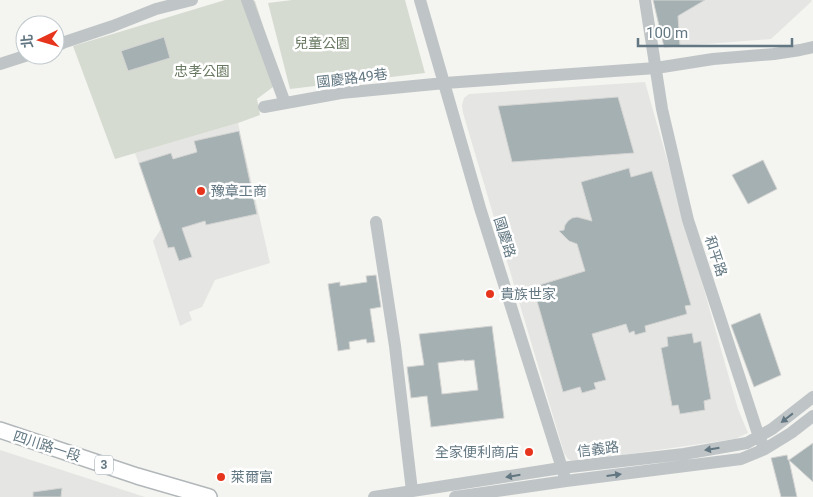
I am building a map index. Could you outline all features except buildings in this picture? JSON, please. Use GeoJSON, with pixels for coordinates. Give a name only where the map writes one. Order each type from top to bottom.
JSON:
{"type":"FeatureCollection","features":[{"type":"Feature","properties":{"kind":"main road","name":"四川路一段"},"geometry":{"type":"LineString","coordinates":[[0,430],[137,476],[209,497]]}},
{"type":"Feature","properties":{"kind":"street"},"geometry":{"type":"LineString","coordinates":[[65,42],[156,9],[192,0]]}},
{"type":"Feature","properties":{"kind":"street"},"geometry":{"type":"LineString","coordinates":[[247,0],[285,103]]}},
{"type":"Feature","properties":{"kind":"street","name":"國慶路"},"geometry":{"type":"LineString","coordinates":[[420,0],[480,208],[566,481]]}},
{"type":"Feature","properties":{"kind":"street","name":"和平路"},"geometry":{"type":"LineString","coordinates":[[645,0],[662,108],[688,220],[759,437],[765,449]]}},
{"type":"Feature","properties":{"kind":"street"},"geometry":{"type":"LineString","coordinates":[[445,83],[656,68],[712,59],[774,54],[813,47]]}},
{"type":"Feature","properties":{"kind":"street"},"geometry":{"type":"LineString","coordinates":[[0,64],[15,59]]}},
{"type":"Feature","properties":{"kind":"street","name":"國慶路49巷"},"geometry":{"type":"LineString","coordinates":[[264,107],[341,94],[445,83]]}},
{"type":"Feature","properties":{"kind":"street"},"geometry":{"type":"LineString","coordinates":[[376,222],[395,346],[412,491]]}},
{"type":"Feature","properties":{"kind":"street","name":"信義路"},"geometry":{"type":"LineString","coordinates":[[374,497],[561,468],[684,454],[747,442],[759,437],[782,422],[813,397]]}},
{"type":"Feature","properties":{"kind":"street","name":"信義路"},"geometry":{"type":"LineString","coordinates":[[455,497],[741,459],[765,449],[791,433],[813,416]]}},
{"type":"Feature","properties":{"kind":"shaded area"},"geometry":{"type":"Polygon","coordinates":[[[705,0],[812,1],[771,39],[680,46],[678,16],[705,0]]]}},
{"type":"Feature","properties":{"kind":"shaded area"},"geometry":{"type":"Polygon","coordinates":[[[645,82],[738,409],[748,433],[735,439],[574,462],[568,459],[564,453],[462,105],[464,98],[469,94],[645,82]]]}},
{"type":"Feature","properties":{"kind":"shaded area","name":"豫章工商"},"geometry":{"type":"Polygon","coordinates":[[[238,123],[270,263],[215,280],[202,307],[189,312],[192,320],[180,326],[153,241],[161,229],[135,153],[238,123]]]}},
{"type":"Feature","properties":{"kind":"shaded area"},"geometry":{"type":"Polygon","coordinates":[[[0,450],[145,497],[0,497],[0,450]]]}},
{"type":"Feature","properties":{"kind":"green space","name":"忠孝公園"},"geometry":{"type":"Polygon","coordinates":[[[225,0],[255,1],[281,81],[257,99],[260,115],[115,159],[73,46],[225,0]]]}},
{"type":"Feature","properties":{"kind":"green space","name":"兒童公園"},"geometry":{"type":"Polygon","coordinates":[[[292,0],[405,0],[425,73],[290,89],[268,3],[292,0]]]}},
{"type":"Feature","properties":{"kind":"place","name":"豫章工商"},"geometry":{"type":"Point","coordinates":[201,191]}},
{"type":"Feature","properties":{"kind":"place","name":"貴族世家"},"geometry":{"type":"Point","coordinates":[490,294]}},
{"type":"Feature","properties":{"kind":"place","name":"全家便利商店"},"geometry":{"type":"Point","coordinates":[529,452]}},
{"type":"Feature","properties":{"kind":"place","name":"萊爾富"},"geometry":{"type":"Point","coordinates":[221,477]}}]}
